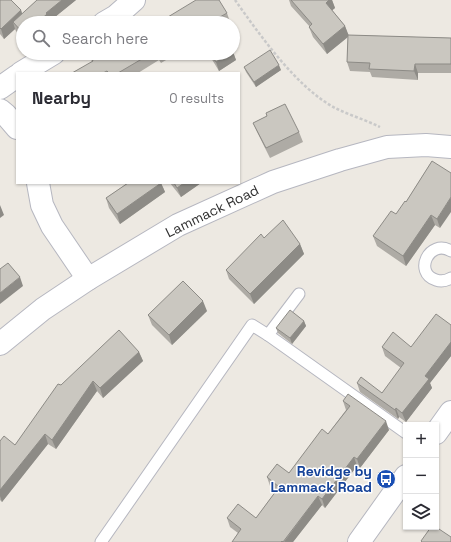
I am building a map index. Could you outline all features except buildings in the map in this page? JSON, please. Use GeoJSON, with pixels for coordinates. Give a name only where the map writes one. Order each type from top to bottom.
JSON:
{"type":"FeatureCollection","features":[{"type":"Feature","properties":{"kind":"street"},"geometry":{"type":"LineString","coordinates":[[116,16],[134,0]]}},
{"type":"Feature","properties":{"kind":"street"},"geometry":{"type":"LineString","coordinates":[[23,72],[42,60]]}},
{"type":"Feature","properties":{"kind":"street"},"geometry":{"type":"LineString","coordinates":[[0,88],[16,77]]}},
{"type":"Feature","properties":{"kind":"street"},"geometry":{"type":"LineString","coordinates":[[0,110],[16,127]]}},
{"type":"Feature","properties":{"kind":"street","name":"Lammack Road"},"geometry":{"type":"LineString","coordinates":[[0,344],[43,309],[88,279],[178,226],[273,182],[340,160],[387,147],[426,145],[451,147]]}},
{"type":"Feature","properties":{"kind":"street"},"geometry":{"type":"LineString","coordinates":[[38,184],[42,205],[52,226],[88,279]]}},
{"type":"Feature","properties":{"kind":"street"},"geometry":{"type":"LineString","coordinates":[[439,428],[451,412]]}},
{"type":"Feature","properties":{"kind":"street"},"geometry":{"type":"LineString","coordinates":[[359,542],[403,480]]}},
{"type":"Feature","properties":{"kind":"lane"},"geometry":{"type":"LineString","coordinates":[[451,251],[442,248],[432,251],[425,260],[425,265],[429,276],[433,279],[444,281],[451,278]]}},
{"type":"Feature","properties":{"kind":"lane"},"geometry":{"type":"LineString","coordinates":[[268,335],[299,294]]}},
{"type":"Feature","properties":{"kind":"lane"},"geometry":{"type":"LineString","coordinates":[[101,542],[252,325],[403,431]]}},
{"type":"Feature","properties":{"kind":"path"},"geometry":{"type":"LineString","coordinates":[[235,0],[282,62],[310,90],[335,108],[398,134],[411,146]]}},
{"type":"Feature","properties":{"kind":"place","name":"Revidge by Lammack Road"},"geometry":{"type":"Point","coordinates":[386,479]}}]}
